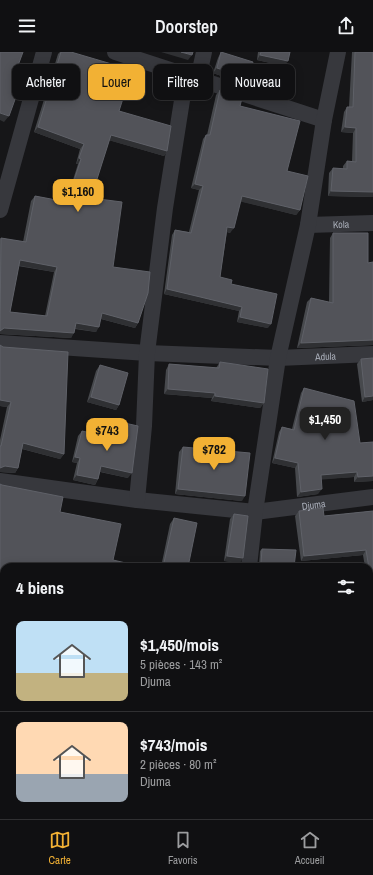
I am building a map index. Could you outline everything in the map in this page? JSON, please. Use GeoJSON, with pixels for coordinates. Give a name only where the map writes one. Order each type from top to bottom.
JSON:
{"type":"FeatureCollection","features":[{"type":"Feature","properties":{"kind":"street"},"geometry":{"type":"LineString","coordinates":[[0,210],[44,52]]}},
{"type":"Feature","properties":{"kind":"street"},"geometry":{"type":"LineString","coordinates":[[115,52],[153,64]]}},
{"type":"Feature","properties":{"kind":"street"},"geometry":{"type":"LineString","coordinates":[[198,64],[204,52]]}},
{"type":"Feature","properties":{"kind":"street"},"geometry":{"type":"LineString","coordinates":[[249,563],[255,512],[278,358],[308,225],[324,120],[338,52]]}},
{"type":"Feature","properties":{"kind":"street"},"geometry":{"type":"LineString","coordinates":[[213,84],[324,120]]}},
{"type":"Feature","properties":{"kind":"street"},"geometry":{"type":"LineString","coordinates":[[136,500],[144,426],[147,353],[165,208],[187,100]]}},
{"type":"Feature","properties":{"kind":"street","name":"Kola"},"geometry":{"type":"LineString","coordinates":[[308,225],[373,223]]}},
{"type":"Feature","properties":{"kind":"street","name":"Adula"},"geometry":{"type":"LineString","coordinates":[[0,343],[147,353],[278,358],[373,354]]}},
{"type":"Feature","properties":{"kind":"street","name":"Djuma"},"geometry":{"type":"LineString","coordinates":[[0,481],[136,500],[255,512],[373,497]]}},
{"type":"Feature","properties":{"kind":"building"},"geometry":{"type":"Polygon","coordinates":[[[0,52],[23,52],[19,64],[12,64],[12,100],[15,100],[9,116],[0,113],[0,52]]]}},
{"type":"Feature","properties":{"kind":"building"},"geometry":{"type":"Polygon","coordinates":[[[61,52],[71,52],[112,64],[88,64],[88,100],[122,100],[119,111],[171,126],[167,151],[111,135],[91,198],[122,202],[113,267],[150,272],[148,293],[138,323],[102,313],[99,327],[76,323],[74,333],[4,328],[0,331],[1,238],[26,242],[35,196],[67,202],[81,159],[79,158],[84,144],[38,127],[46,100],[80,100],[80,64],[57,64],[61,52]],[[20,260],[10,312],[47,316],[57,267],[20,260]]]}},
{"type":"Feature","properties":{"kind":"building"},"geometry":{"type":"Polygon","coordinates":[[[181,52],[193,52],[192,55],[181,52]]]}},
{"type":"Feature","properties":{"kind":"building"},"geometry":{"type":"Polygon","coordinates":[[[221,52],[253,62],[252,64],[221,64],[221,69],[217,68],[221,52]]]}},
{"type":"Feature","properties":{"kind":"building"},"geometry":{"type":"Polygon","coordinates":[[[261,52],[290,52],[288,61],[260,55],[261,52]]]}},
{"type":"Feature","properties":{"kind":"building"},"geometry":{"type":"Polygon","coordinates":[[[355,52],[373,52],[373,192],[331,191],[333,168],[347,169],[347,161],[356,162],[356,128],[345,127],[347,107],[353,107],[355,52]]]}},
{"type":"Feature","properties":{"kind":"building"},"geometry":{"type":"Polygon","coordinates":[[[220,90],[221,100],[242,100],[240,106],[300,121],[287,171],[308,176],[300,210],[242,196],[234,228],[227,227],[220,277],[232,280],[231,284],[277,294],[271,324],[240,317],[242,307],[167,289],[175,230],[191,233],[203,186],[195,184],[206,135],[210,135],[220,90]]]}},
{"type":"Feature","properties":{"kind":"building"},"geometry":{"type":"Polygon","coordinates":[[[333,233],[368,233],[368,263],[373,262],[373,340],[301,343],[311,298],[333,303],[333,233]]]}},
{"type":"Feature","properties":{"kind":"building"},"geometry":{"type":"Polygon","coordinates":[[[0,345],[3,347],[68,352],[64,454],[23,443],[18,468],[5,466],[0,468],[0,446],[11,402],[0,400],[0,345]]]}},
{"type":"Feature","properties":{"kind":"building"},"geometry":{"type":"Polygon","coordinates":[[[373,358],[373,396],[365,397],[361,359],[373,358]]]}},
{"type":"Feature","properties":{"kind":"building"},"geometry":{"type":"Polygon","coordinates":[[[220,362],[268,369],[264,403],[215,396],[215,393],[168,389],[169,364],[219,368],[220,362]]]}},
{"type":"Feature","properties":{"kind":"building"},"geometry":{"type":"Polygon","coordinates":[[[100,365],[128,373],[119,405],[91,397],[100,365]]]}},
{"type":"Feature","properties":{"kind":"building"},"geometry":{"type":"Polygon","coordinates":[[[304,388],[354,401],[360,443],[373,442],[373,476],[358,477],[357,472],[321,475],[322,489],[301,492],[298,463],[275,458],[282,427],[294,430],[304,388]]]}},
{"type":"Feature","properties":{"kind":"building"},"geometry":{"type":"Polygon","coordinates":[[[120,422],[138,426],[132,473],[101,466],[98,479],[77,475],[80,458],[75,457],[82,431],[117,439],[120,422]]]}},
{"type":"Feature","properties":{"kind":"building"},"geometry":{"type":"Polygon","coordinates":[[[183,447],[250,453],[245,496],[178,489],[183,447]]]}},
{"type":"Feature","properties":{"kind":"building"},"geometry":{"type":"Polygon","coordinates":[[[0,484],[63,497],[60,512],[121,524],[113,560],[126,563],[0,563],[0,484]]]}},
{"type":"Feature","properties":{"kind":"building"},"geometry":{"type":"Polygon","coordinates":[[[323,508],[324,516],[373,511],[373,563],[368,563],[366,550],[304,556],[299,511],[323,508]]]}},
{"type":"Feature","properties":{"kind":"building"},"geometry":{"type":"Polygon","coordinates":[[[234,514],[248,516],[243,558],[227,556],[234,514]]]}},
{"type":"Feature","properties":{"kind":"building"},"geometry":{"type":"Polygon","coordinates":[[[174,518],[197,523],[189,563],[164,563],[174,518]]]}},
{"type":"Feature","properties":{"kind":"building"},"geometry":{"type":"Polygon","coordinates":[[[262,549],[296,550],[294,563],[261,563],[262,549]]]}}]}
